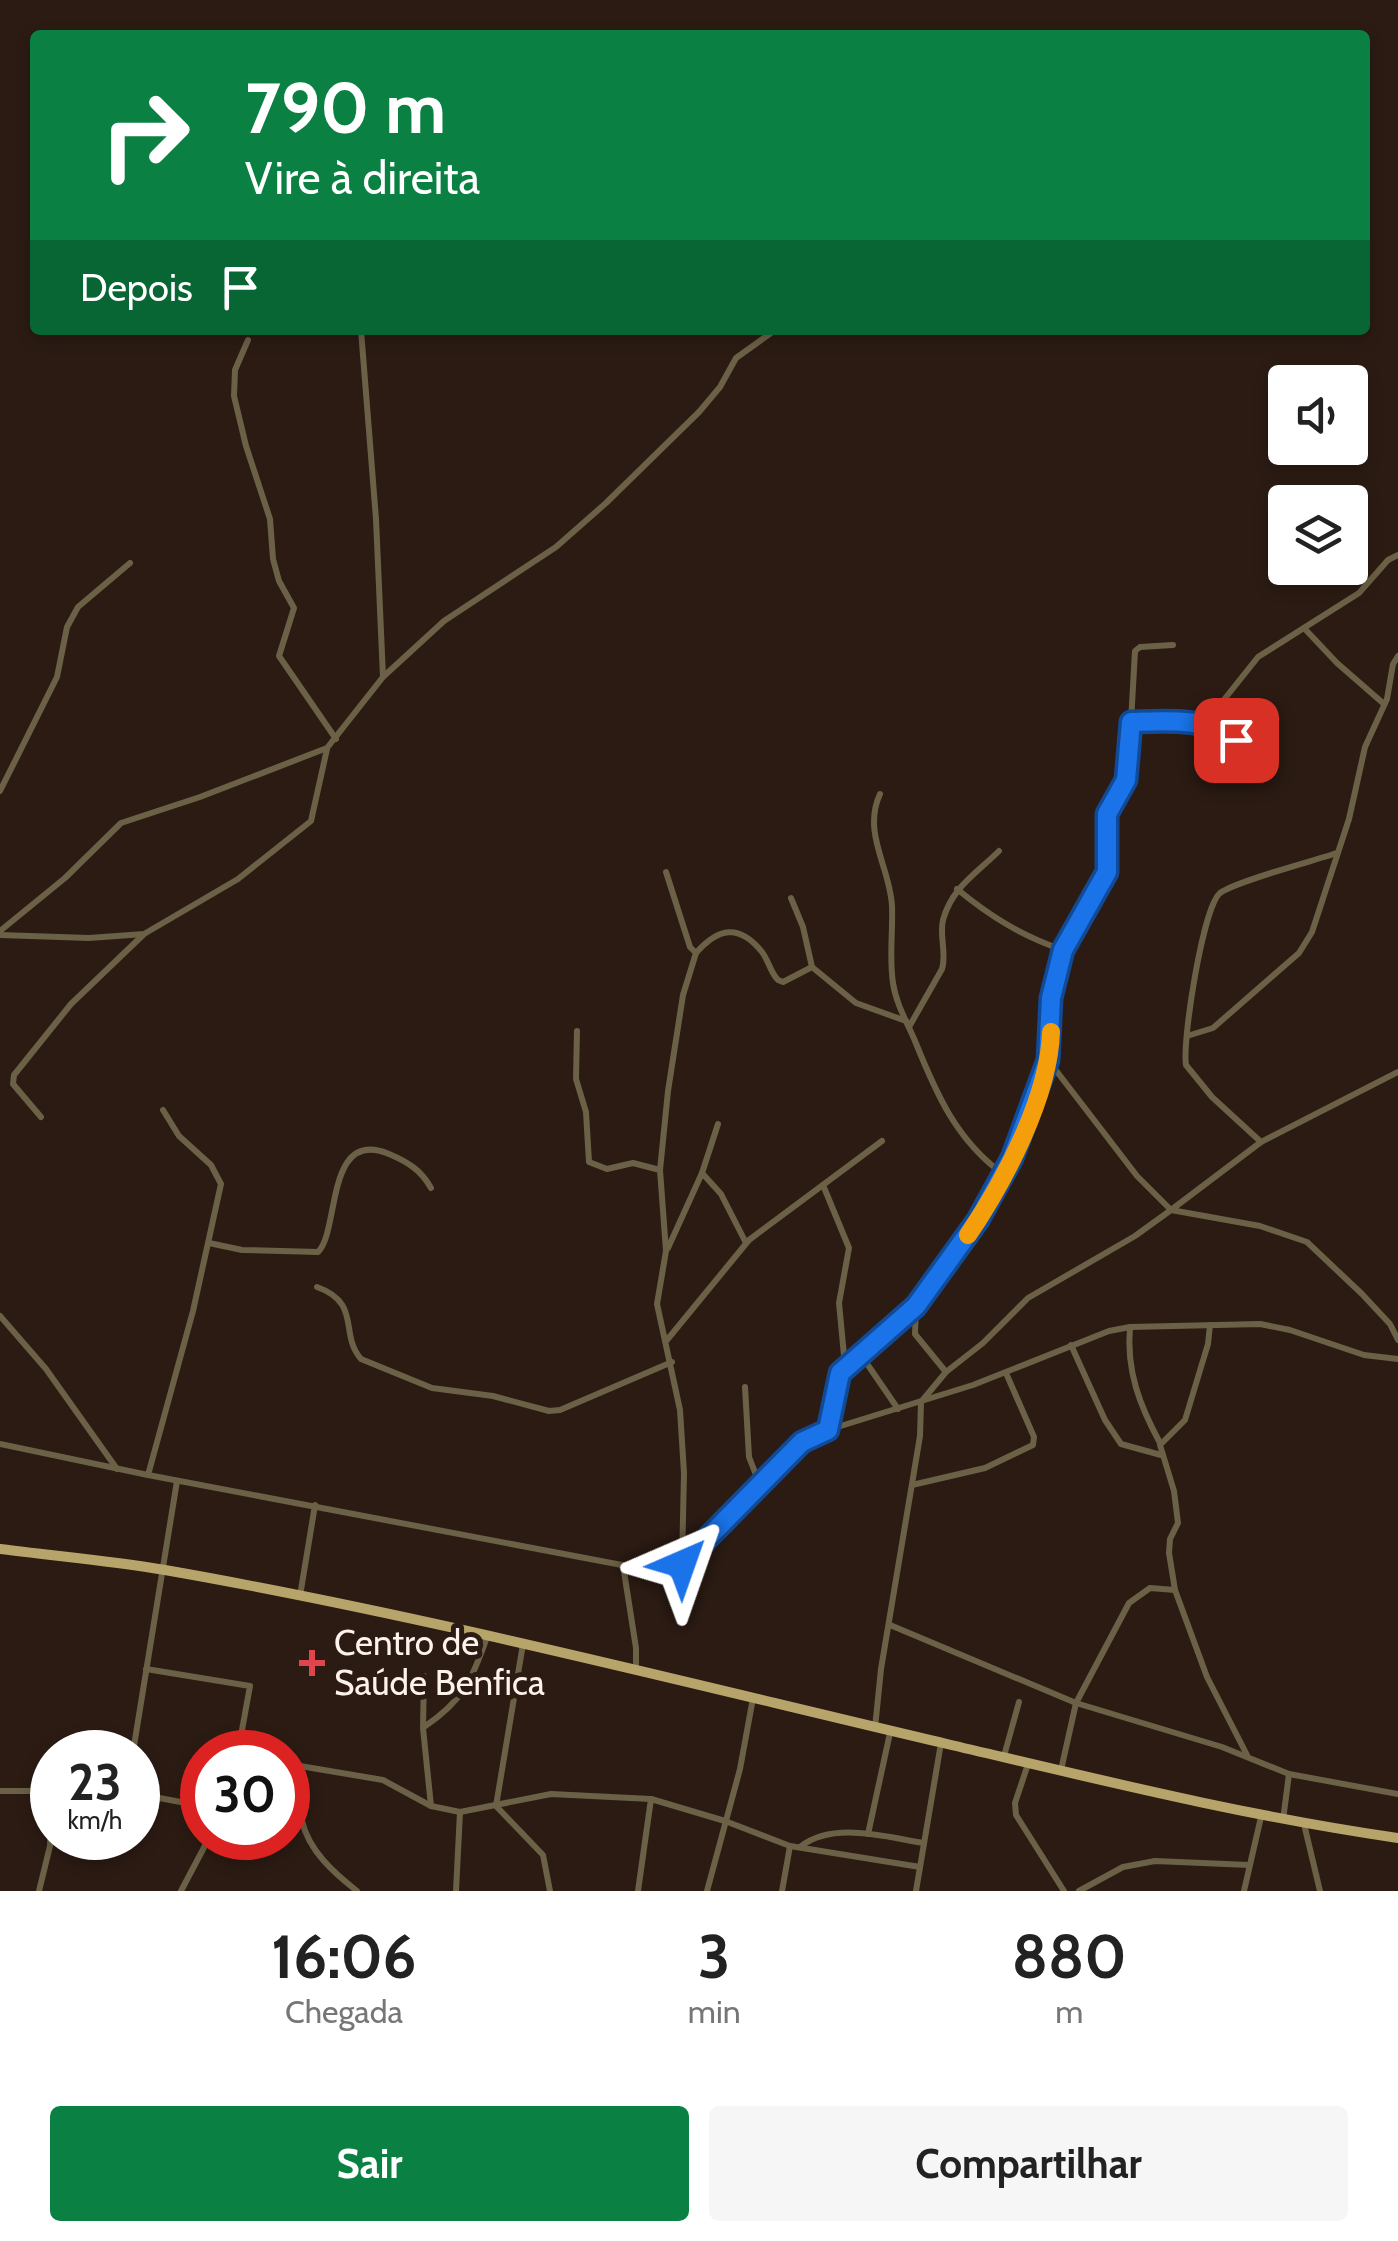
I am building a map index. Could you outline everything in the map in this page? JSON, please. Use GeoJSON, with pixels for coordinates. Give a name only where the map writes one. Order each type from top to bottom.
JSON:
{"type":"FeatureCollection","features":[{"type":"Feature","properties":{"kind":"main road"},"geometry":{"type":"LineString","coordinates":[[0,1550],[162,1570],[300,1596],[523,1644],[1261,1817],[1398,1838]]}},
{"type":"Feature","properties":{"kind":"street"},"geometry":{"type":"LineString","coordinates":[[361,335],[383,676]]}},
{"type":"Feature","properties":{"kind":"street"},"geometry":{"type":"LineString","coordinates":[[0,933],[122,823],[327,748],[383,676],[444,621],[556,547],[606,504],[699,412],[720,387],[736,358],[767,335]]}},
{"type":"Feature","properties":{"kind":"street"},"geometry":{"type":"LineString","coordinates":[[248,340],[235,370],[234,396],[270,519],[272,559],[294,608],[280,656],[336,739]]}},
{"type":"Feature","properties":{"kind":"street"},"geometry":{"type":"LineString","coordinates":[[1203,726],[1258,657],[1364,589],[1398,554]]}},
{"type":"Feature","properties":{"kind":"street"},"geometry":{"type":"LineString","coordinates":[[0,790],[57,677],[67,627],[78,607],[130,563]]}},
{"type":"Feature","properties":{"kind":"street"},"geometry":{"type":"LineString","coordinates":[[1304,628],[1384,704]]}},
{"type":"Feature","properties":{"kind":"street"},"geometry":{"type":"LineString","coordinates":[[828,1430],[838,1378],[846,1366],[916,1306],[978,1220],[1003,1174],[1048,1060],[1051,998],[1063,950],[1107,872],[1107,814],[1126,780],[1135,651],[1140,647],[1172,645]]}},
{"type":"Feature","properties":{"kind":"street"},"geometry":{"type":"LineString","coordinates":[[1187,1036],[1213,1028],[1299,953],[1312,932],[1338,853],[1365,747],[1389,693],[1398,656]]}},
{"type":"Feature","properties":{"kind":"street"},"geometry":{"type":"LineString","coordinates":[[1131,722],[1203,726],[1222,730],[1236,740]]}},
{"type":"Feature","properties":{"kind":"street"},"geometry":{"type":"LineString","coordinates":[[41,1117],[13,1084],[14,1075],[72,1004],[144,934],[238,880],[311,821],[327,748]]}},
{"type":"Feature","properties":{"kind":"street"},"geometry":{"type":"LineString","coordinates":[[880,794],[874,806],[873,832],[892,907],[889,948],[894,988],[948,1116],[973,1149],[1003,1174]]}},
{"type":"Feature","properties":{"kind":"street"},"geometry":{"type":"LineString","coordinates":[[907,1024],[946,959],[942,922],[958,889],[999,850]]}},
{"type":"Feature","properties":{"kind":"street"},"geometry":{"type":"LineString","coordinates":[[1260,1142],[1190,1073],[1184,1058],[1209,909],[1216,897],[1232,888],[1338,853]]}},
{"type":"Feature","properties":{"kind":"street"},"geometry":{"type":"LineString","coordinates":[[666,872],[690,947],[696,953]]}},
{"type":"Feature","properties":{"kind":"street"},"geometry":{"type":"LineString","coordinates":[[958,889],[1006,927],[1030,940],[1063,950]]}},
{"type":"Feature","properties":{"kind":"street"},"geometry":{"type":"LineString","coordinates":[[792,898],[812,967],[856,1003],[907,1024]]}},
{"type":"Feature","properties":{"kind":"street"},"geometry":{"type":"LineString","coordinates":[[682,1564],[684,1473],[680,1410],[657,1304],[666,1251],[660,1170],[683,994],[696,953],[710,938],[724,931],[737,932],[762,952],[778,980],[783,982],[812,967]]}},
{"type":"Feature","properties":{"kind":"street"},"geometry":{"type":"LineString","coordinates":[[0,933],[90,938],[144,934]]}},
{"type":"Feature","properties":{"kind":"street"},"geometry":{"type":"LineString","coordinates":[[577,1031],[576,1079],[589,1130],[589,1162],[607,1169],[633,1163],[660,1170]]}},
{"type":"Feature","properties":{"kind":"street"},"geometry":{"type":"LineString","coordinates":[[1048,1060],[1137,1176],[1171,1210],[1260,1226],[1307,1242],[1390,1324],[1398,1340]]}},
{"type":"Feature","properties":{"kind":"street"},"geometry":{"type":"LineString","coordinates":[[875,1729],[920,1436],[921,1402],[946,1372],[983,1344],[1028,1298],[1135,1236],[1260,1142],[1398,1072]]}},
{"type":"Feature","properties":{"kind":"street"},"geometry":{"type":"LineString","coordinates":[[148,1476],[210,1244],[221,1184],[218,1175],[179,1136],[163,1110]]}},
{"type":"Feature","properties":{"kind":"street"},"geometry":{"type":"LineString","coordinates":[[666,1251],[702,1174],[718,1124]]}},
{"type":"Feature","properties":{"kind":"street"},"geometry":{"type":"LineString","coordinates":[[667,1340],[746,1243],[882,1141]]}},
{"type":"Feature","properties":{"kind":"street"},"geometry":{"type":"LineString","coordinates":[[210,1244],[242,1250],[318,1252],[326,1243],[336,1182],[356,1156],[364,1152],[381,1150],[400,1158],[423,1173],[431,1188]]}},
{"type":"Feature","properties":{"kind":"street"},"geometry":{"type":"LineString","coordinates":[[702,1174],[721,1194],[746,1243]]}},
{"type":"Feature","properties":{"kind":"street"},"geometry":{"type":"LineString","coordinates":[[824,1185],[850,1248],[839,1303],[846,1366]]}},
{"type":"Feature","properties":{"kind":"street"},"geometry":{"type":"LineString","coordinates":[[317,1287],[339,1298],[350,1321],[354,1349],[362,1359],[450,1393],[492,1396],[549,1411],[560,1410],[672,1362]]}},
{"type":"Feature","properties":{"kind":"street"},"geometry":{"type":"LineString","coordinates":[[915,1334],[916,1306]]}},
{"type":"Feature","properties":{"kind":"street"},"geometry":{"type":"LineString","coordinates":[[0,1316],[46,1370],[117,1469]]}},
{"type":"Feature","properties":{"kind":"street"},"geometry":{"type":"LineString","coordinates":[[896,1324],[915,1334],[946,1372]]}},
{"type":"Feature","properties":{"kind":"street"},"geometry":{"type":"LineString","coordinates":[[0,1444],[148,1476],[664,1573],[682,1564],[802,1442],[1130,1327],[1260,1324],[1364,1355],[1398,1359]]}},
{"type":"Feature","properties":{"kind":"street"},"geometry":{"type":"LineString","coordinates":[[1160,1443],[1185,1420],[1210,1325]]}},
{"type":"Feature","properties":{"kind":"street"},"geometry":{"type":"LineString","coordinates":[[1130,1327],[1128,1361],[1142,1410],[1160,1443],[1174,1491],[1178,1523],[1170,1539],[1169,1553],[1175,1590],[1208,1676],[1248,1756]]}},
{"type":"Feature","properties":{"kind":"street"},"geometry":{"type":"LineString","coordinates":[[1071,1345],[1105,1420],[1121,1444],[1162,1455]]}},
{"type":"Feature","properties":{"kind":"street"},"geometry":{"type":"LineString","coordinates":[[861,1355],[898,1409]]}},
{"type":"Feature","properties":{"kind":"street"},"geometry":{"type":"LineString","coordinates":[[912,1485],[986,1468],[1033,1445],[1034,1437],[1006,1373]]}},
{"type":"Feature","properties":{"kind":"street"},"geometry":{"type":"LineString","coordinates":[[744,1387],[749,1458],[760,1485]]}},
{"type":"Feature","properties":{"kind":"street"},"geometry":{"type":"LineString","coordinates":[[136,1730],[177,1481]]}},
{"type":"Feature","properties":{"kind":"street"},"geometry":{"type":"LineString","coordinates":[[300,1596],[315,1505]]}},
{"type":"Feature","properties":{"kind":"street"},"geometry":{"type":"LineString","coordinates":[[623,1565],[634,1630],[636,1671]]}},
{"type":"Feature","properties":{"kind":"street"},"geometry":{"type":"LineString","coordinates":[[1061,1771],[1076,1704],[1130,1603],[1150,1588],[1175,1590]]}},
{"type":"Feature","properties":{"kind":"street"},"geometry":{"type":"LineString","coordinates":[[890,1626],[1076,1704],[1248,1756],[1290,1774],[1398,1794]]}},
{"type":"Feature","properties":{"kind":"street"},"geometry":{"type":"LineString","coordinates":[[423,1728],[459,1700],[474,1675],[487,1637]]}},
{"type":"Feature","properties":{"kind":"street"},"geometry":{"type":"LineString","coordinates":[[496,1806],[523,1644]]}},
{"type":"Feature","properties":{"kind":"street"},"geometry":{"type":"LineString","coordinates":[[146,1669],[250,1686],[243,1730]]}},
{"type":"Feature","properties":{"kind":"street"},"geometry":{"type":"LineString","coordinates":[[424,1676],[423,1728],[432,1806]]}},
{"type":"Feature","properties":{"kind":"street"},"geometry":{"type":"LineString","coordinates":[[707,1891],[740,1769],[753,1698]]}},
{"type":"Feature","properties":{"kind":"street"},"geometry":{"type":"LineString","coordinates":[[1004,1758],[1019,1702]]}},
{"type":"Feature","properties":{"kind":"street"},"geometry":{"type":"LineString","coordinates":[[868,1835],[890,1733]]}},
{"type":"Feature","properties":{"kind":"street"},"geometry":{"type":"LineString","coordinates":[[916,1891],[941,1743]]}},
{"type":"Feature","properties":{"kind":"street"},"geometry":{"type":"LineString","coordinates":[[1028,1764],[1015,1803],[1016,1815],[1064,1891]]}},
{"type":"Feature","properties":{"kind":"street"},"geometry":{"type":"LineString","coordinates":[[310,1768],[382,1780],[432,1806],[460,1812],[551,1794],[651,1800],[725,1820],[790,1846],[920,1867]]}},
{"type":"Feature","properties":{"kind":"street"},"geometry":{"type":"LineString","coordinates":[[1283,1821],[1290,1774]]}},
{"type":"Feature","properties":{"kind":"street"},"geometry":{"type":"LineString","coordinates":[[0,1791],[30,1791]]}},
{"type":"Feature","properties":{"kind":"street"},"geometry":{"type":"LineString","coordinates":[[638,1891],[651,1800]]}},
{"type":"Feature","properties":{"kind":"street"},"geometry":{"type":"LineString","coordinates":[[496,1806],[543,1856],[550,1891]]}},
{"type":"Feature","properties":{"kind":"street"},"geometry":{"type":"LineString","coordinates":[[456,1891],[460,1812]]}},
{"type":"Feature","properties":{"kind":"street"},"geometry":{"type":"LineString","coordinates":[[1244,1891],[1261,1817]]}},
{"type":"Feature","properties":{"kind":"street"},"geometry":{"type":"LineString","coordinates":[[1304,1824],[1320,1891]]}},
{"type":"Feature","properties":{"kind":"street"},"geometry":{"type":"LineString","coordinates":[[800,1848],[826,1834],[924,1843]]}},
{"type":"Feature","properties":{"kind":"street"},"geometry":{"type":"LineString","coordinates":[[310,1839],[332,1871],[356,1891]]}},
{"type":"Feature","properties":{"kind":"street"},"geometry":{"type":"LineString","coordinates":[[782,1891],[790,1846]]}},
{"type":"Feature","properties":{"kind":"street"},"geometry":{"type":"LineString","coordinates":[[39,1891],[47,1860]]}},
{"type":"Feature","properties":{"kind":"street"},"geometry":{"type":"LineString","coordinates":[[181,1891],[197,1860]]}},
{"type":"Feature","properties":{"kind":"street"},"geometry":{"type":"LineString","coordinates":[[1079,1891],[1124,1867],[1155,1860],[1249,1865]]}},
{"type":"Feature","properties":{"kind":"slow traffic"},"geometry":{"type":"LineString","coordinates":[[968,1235],[1012,1158],[1040,1088],[1051,1032]]}},
{"type":"Feature","properties":{"kind":"place","name":"Centro de Saúde Benfica"},"geometry":{"type":"Point","coordinates":[312,1663]}},
{"type":"Feature","properties":{"kind":"route"},"geometry":{"type":"LineString","coordinates":[[682,1564],[802,1442],[828,1430],[840,1373],[916,1306],[978,1220],[1012,1158],[1048,1060],[1051,998],[1063,950],[1107,872],[1107,814],[1126,780],[1131,722],[1203,726],[1222,730],[1236,740]]}}]}
